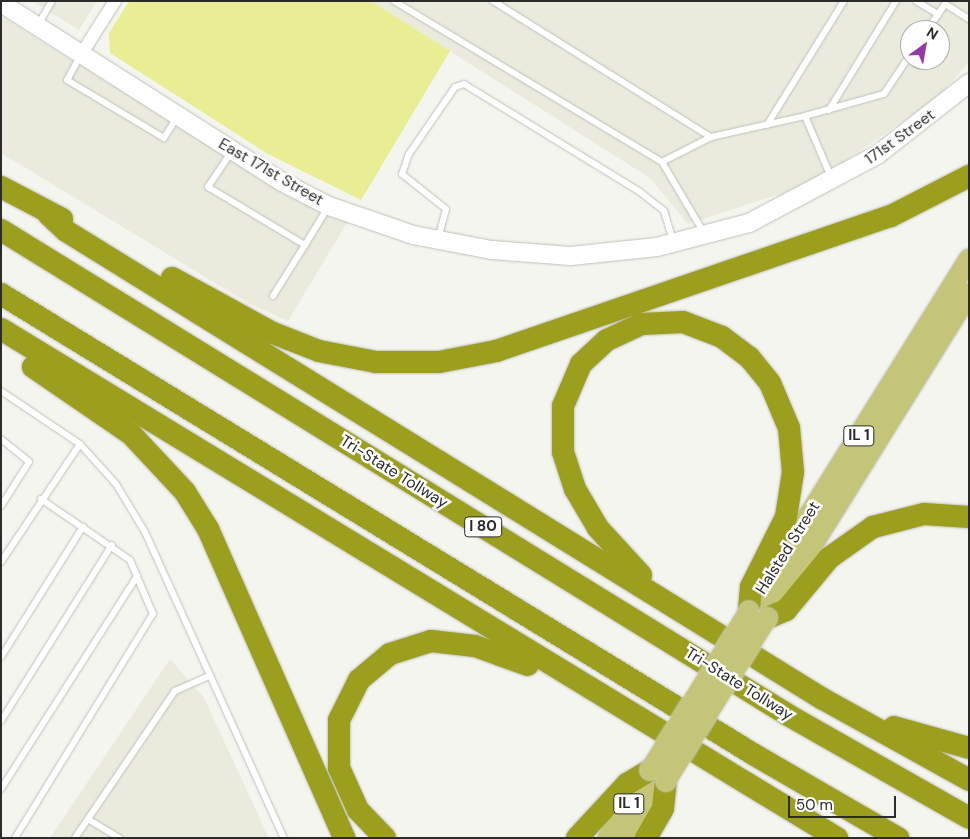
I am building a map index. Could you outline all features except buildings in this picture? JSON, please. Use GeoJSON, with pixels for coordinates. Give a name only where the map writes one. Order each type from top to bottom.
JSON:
{"type":"FeatureCollection","features":[{"type":"Feature","properties":{"kind":"highway"},"geometry":{"type":"LineString","coordinates":[[1,187],[49,215],[70,222],[288,340],[357,359],[417,363],[468,358],[530,340],[898,213],[969,176]]}},
{"type":"Feature","properties":{"kind":"highway"},"geometry":{"type":"LineString","coordinates":[[49,215],[66,231],[823,699],[969,780]]}},
{"type":"Feature","properties":{"kind":"highway","name":"Tri-State Tollway"},"geometry":{"type":"LineString","coordinates":[[1,230],[788,715],[969,818]]}},
{"type":"Feature","properties":{"kind":"highway"},"geometry":{"type":"LineString","coordinates":[[1,294],[745,749],[898,838]]}},
{"type":"Feature","properties":{"kind":"highway"},"geometry":{"type":"LineString","coordinates":[[693,619],[681,603],[627,562],[598,528],[575,489],[562,440],[565,395],[581,364],[617,333],[654,322],[695,326],[736,346],[761,370],[785,412],[792,454],[789,503],[781,534],[751,587],[758,615],[786,610],[819,568],[861,534],[911,516],[969,517]]}},
{"type":"Feature","properties":{"kind":"highway"},"geometry":{"type":"LineString","coordinates":[[1,329],[837,838]]}},
{"type":"Feature","properties":{"kind":"highway"},"geometry":{"type":"LineString","coordinates":[[1,346],[124,428],[185,492],[208,530],[344,838]]}},
{"type":"Feature","properties":{"kind":"highway"},"geometry":{"type":"LineString","coordinates":[[385,838],[358,810],[346,789],[337,738],[342,711],[354,687],[390,654],[431,641],[475,646],[528,665],[629,712]]}},
{"type":"Feature","properties":{"kind":"highway"},"geometry":{"type":"LineString","coordinates":[[823,699],[928,740],[969,748]]}},
{"type":"Feature","properties":{"kind":"highway"},"geometry":{"type":"LineString","coordinates":[[723,768],[737,785],[807,838]]}},
{"type":"Feature","properties":{"kind":"highway"},"geometry":{"type":"LineString","coordinates":[[577,838],[627,784],[658,776],[663,808],[646,838]]}},
{"type":"Feature","properties":{"kind":"main road","name":"Halsted Street"},"geometry":{"type":"LineString","coordinates":[[608,838],[658,776],[758,615],[969,259]]}},
{"type":"Feature","properties":{"kind":"main road","name":"Halsted Street"},"geometry":{"type":"LineString","coordinates":[[758,615],[969,294]]}},
{"type":"Feature","properties":{"kind":"main road","name":"Halsted Street"},"geometry":{"type":"LineString","coordinates":[[631,838],[658,776]]}},
{"type":"Feature","properties":{"kind":"street"},"geometry":{"type":"LineString","coordinates":[[1,3],[82,53],[115,1]]}},
{"type":"Feature","properties":{"kind":"street","name":"East 171st Street"},"geometry":{"type":"LineString","coordinates":[[82,53],[233,150],[329,206],[437,240],[492,250],[571,256],[674,242],[749,223],[829,182]]}},
{"type":"Feature","properties":{"kind":"street","name":"171st Street"},"geometry":{"type":"LineString","coordinates":[[829,182],[921,123],[969,84]]}},
{"type":"Feature","properties":{"kind":"lane"},"geometry":{"type":"LineString","coordinates":[[38,26],[52,1]]}},
{"type":"Feature","properties":{"kind":"lane"},"geometry":{"type":"LineString","coordinates":[[394,1],[662,162],[705,234]]}},
{"type":"Feature","properties":{"kind":"lane"},"geometry":{"type":"LineString","coordinates":[[493,1],[711,137]]}},
{"type":"Feature","properties":{"kind":"lane"},"geometry":{"type":"LineString","coordinates":[[767,125],[844,1]]}},
{"type":"Feature","properties":{"kind":"lane"},"geometry":{"type":"LineString","coordinates":[[829,110],[896,1]]}},
{"type":"Feature","properties":{"kind":"lane"},"geometry":{"type":"LineString","coordinates":[[916,1],[938,14]]}},
{"type":"Feature","properties":{"kind":"lane"},"geometry":{"type":"LineString","coordinates":[[934,20],[945,3],[969,19]]}},
{"type":"Feature","properties":{"kind":"lane"},"geometry":{"type":"LineString","coordinates":[[82,53],[67,80],[164,138],[178,115]]}},
{"type":"Feature","properties":{"kind":"lane"},"geometry":{"type":"LineString","coordinates":[[662,162],[711,137],[806,116],[884,94],[900,70]]}},
{"type":"Feature","properties":{"kind":"lane"},"geometry":{"type":"LineString","coordinates":[[437,240],[446,209],[402,174],[409,154],[455,87],[464,84],[640,192],[664,211],[674,242]]}},
{"type":"Feature","properties":{"kind":"lane"},"geometry":{"type":"LineString","coordinates":[[806,116],[829,182]]}},
{"type":"Feature","properties":{"kind":"lane"},"geometry":{"type":"LineString","coordinates":[[233,150],[208,187],[305,245]]}},
{"type":"Feature","properties":{"kind":"lane"},"geometry":{"type":"LineString","coordinates":[[273,296],[329,206]]}},
{"type":"Feature","properties":{"kind":"lane"},"geometry":{"type":"LineString","coordinates":[[1,391],[80,444],[116,484],[145,532],[208,676],[284,838]]}},
{"type":"Feature","properties":{"kind":"lane"},"geometry":{"type":"LineString","coordinates":[[1,506],[29,462],[2,443]]}},
{"type":"Feature","properties":{"kind":"lane"},"geometry":{"type":"LineString","coordinates":[[1,562],[41,499],[80,444]]}},
{"type":"Feature","properties":{"kind":"lane"},"geometry":{"type":"LineString","coordinates":[[15,838],[153,614],[130,560],[112,545],[41,499]]}},
{"type":"Feature","properties":{"kind":"lane"},"geometry":{"type":"LineString","coordinates":[[1,657],[83,527]]}},
{"type":"Feature","properties":{"kind":"lane"},"geometry":{"type":"LineString","coordinates":[[1,721],[112,545]]}},
{"type":"Feature","properties":{"kind":"lane"},"geometry":{"type":"LineString","coordinates":[[1,789],[136,576]]}},
{"type":"Feature","properties":{"kind":"lane"},"geometry":{"type":"LineString","coordinates":[[75,838],[90,821],[175,691],[208,676]]}},
{"type":"Feature","properties":{"kind":"lane"},"geometry":{"type":"LineString","coordinates":[[90,821],[118,838]]}},
{"type":"Feature","properties":{"kind":"shaded area"},"geometry":{"type":"Polygon","coordinates":[[[32,1],[97,1],[79,30],[32,1]]]}},
{"type":"Feature","properties":{"kind":"shaded area"},"geometry":{"type":"Polygon","coordinates":[[[371,1],[969,1],[969,62],[938,97],[813,183],[688,224],[650,178],[371,1]]]}},
{"type":"Feature","properties":{"kind":"shaded area"},"geometry":{"type":"Polygon","coordinates":[[[1,16],[293,198],[348,221],[288,321],[248,303],[1,153],[1,16]]]}},
{"type":"Feature","properties":{"kind":"shaded area"},"geometry":{"type":"Polygon","coordinates":[[[170,659],[204,698],[269,838],[50,838],[170,659]]]}},
{"type":"Feature","properties":{"kind":"green space"},"geometry":{"type":"Polygon","coordinates":[[[129,1],[371,1],[450,51],[361,200],[268,154],[110,53],[109,33],[129,1]]]}}]}
